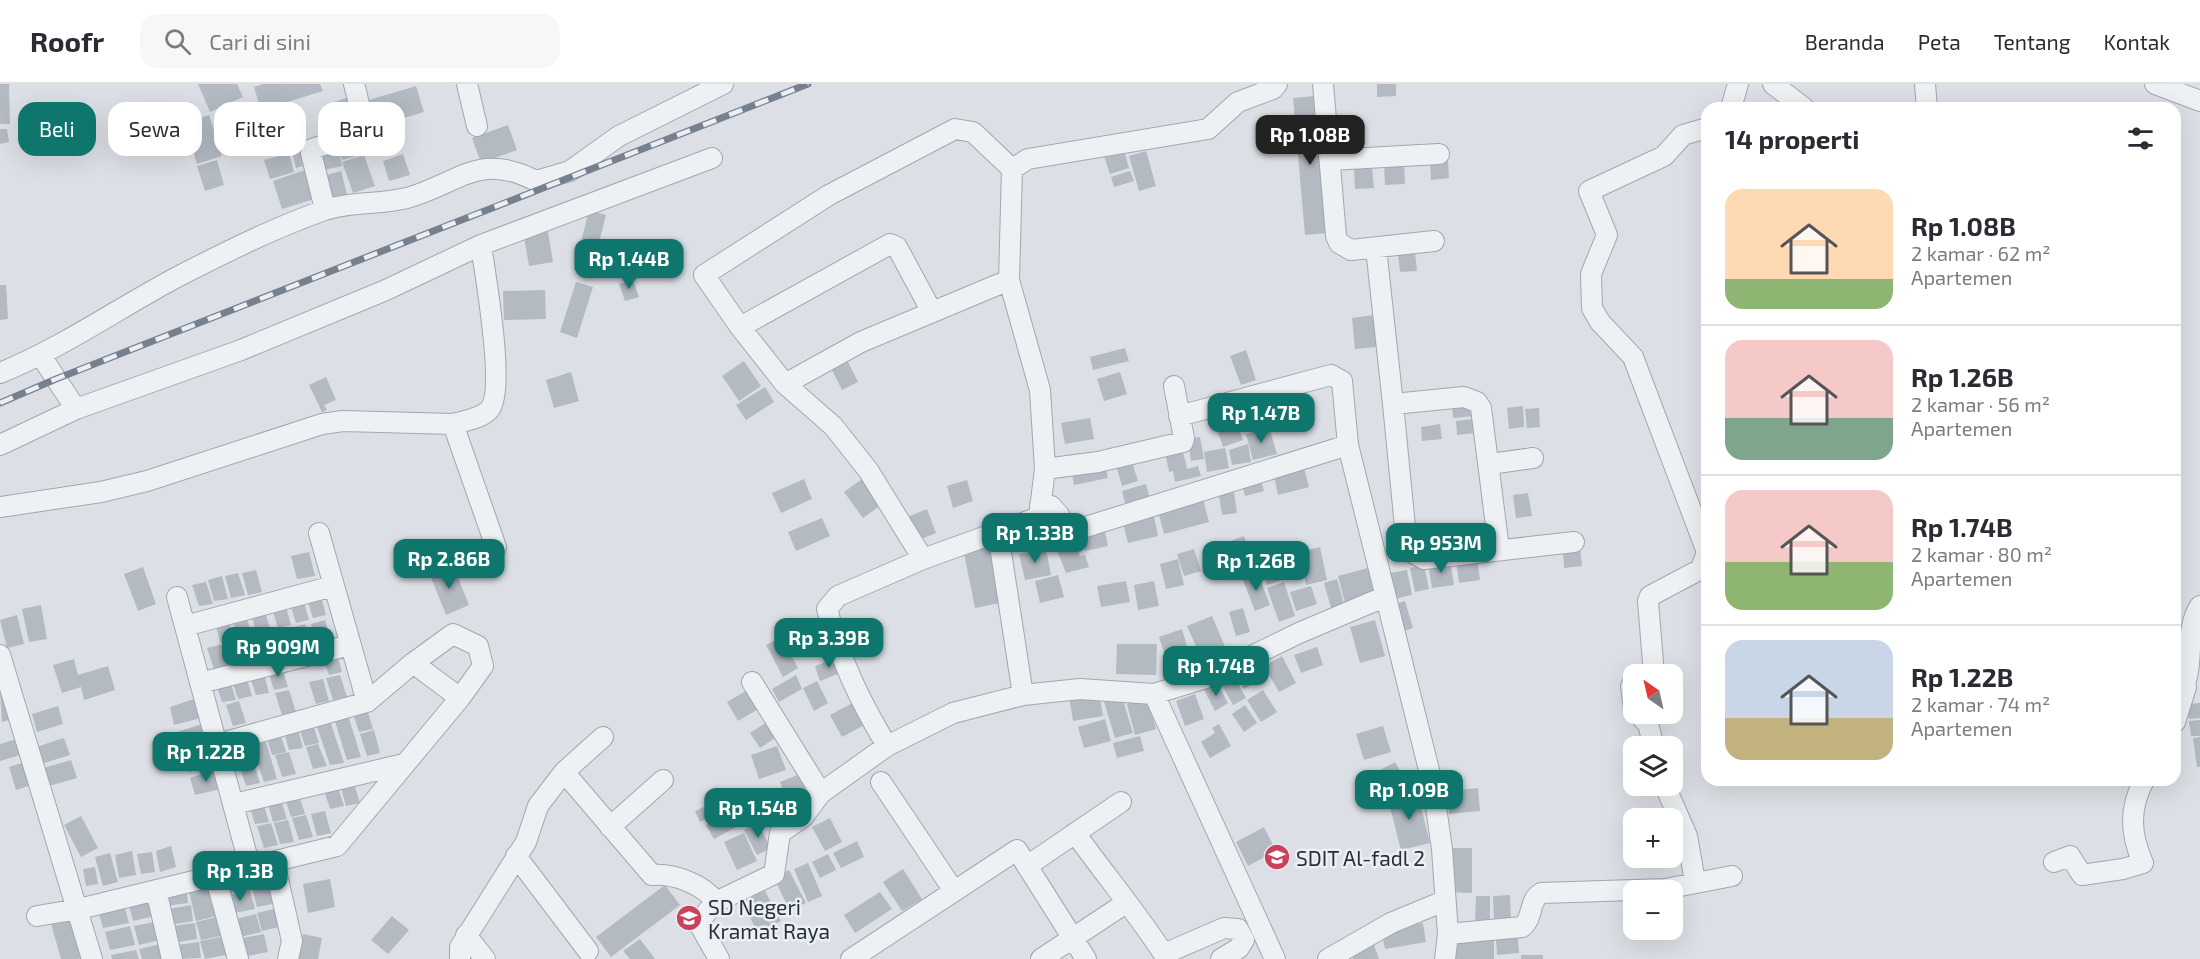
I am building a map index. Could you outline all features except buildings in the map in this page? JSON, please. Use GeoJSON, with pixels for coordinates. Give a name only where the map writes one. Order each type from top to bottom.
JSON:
{"type":"FeatureCollection","features":[{"type":"Feature","properties":{"kind":"street"},"geometry":{"type":"LineString","coordinates":[[325,209],[311,153],[312,149],[319,144],[366,131],[354,84]]}},
{"type":"Feature","properties":{"kind":"street"},"geometry":{"type":"LineString","coordinates":[[467,84],[477,126]]}},
{"type":"Feature","properties":{"kind":"street"},"geometry":{"type":"LineString","coordinates":[[0,373],[41,356],[180,275],[325,209],[407,198],[485,167],[514,169],[536,180],[570,171],[619,136],[723,84]]}},
{"type":"Feature","properties":{"kind":"street"},"geometry":{"type":"LineString","coordinates":[[1012,169],[1028,159],[1208,129],[1238,102],[1273,89],[1277,84]]}},
{"type":"Feature","properties":{"kind":"street"},"geometry":{"type":"LineString","coordinates":[[1323,84],[1339,243],[1351,250],[1434,241]]}},
{"type":"Feature","properties":{"kind":"street"},"geometry":{"type":"LineString","coordinates":[[1733,102],[1738,84]]}},
{"type":"Feature","properties":{"kind":"street"},"geometry":{"type":"LineString","coordinates":[[1773,84],[1796,102]]}},
{"type":"Feature","properties":{"kind":"street"},"geometry":{"type":"LineString","coordinates":[[1925,84],[1926,102]]}},
{"type":"Feature","properties":{"kind":"street"},"geometry":{"type":"LineString","coordinates":[[2155,84],[2200,101]]}},
{"type":"Feature","properties":{"kind":"street"},"geometry":{"type":"LineString","coordinates":[[887,746],[862,703],[839,653],[827,609],[838,596],[923,559],[1039,518],[1045,469],[1040,390],[1009,274],[1012,169],[973,132],[955,129],[829,195],[706,273],[705,278],[785,384],[833,426],[868,470],[923,559]]}},
{"type":"Feature","properties":{"kind":"street"},"geometry":{"type":"LineString","coordinates":[[1701,130],[1683,135],[1664,156],[1589,191],[1607,235],[1591,274],[1592,308],[1600,322],[1633,357],[1701,536]]}},
{"type":"Feature","properties":{"kind":"street"},"geometry":{"type":"LineString","coordinates":[[1330,160],[1439,154]]}},
{"type":"Feature","properties":{"kind":"street"},"geometry":{"type":"LineString","coordinates":[[0,445],[76,409],[240,350],[386,290],[482,245],[712,158]]}},
{"type":"Feature","properties":{"kind":"street"},"geometry":{"type":"LineString","coordinates":[[740,327],[890,244],[897,248],[932,312]]}},
{"type":"Feature","properties":{"kind":"street"},"geometry":{"type":"LineString","coordinates":[[0,507],[101,492],[147,481],[322,424],[343,421],[453,424],[488,411],[494,402],[496,389],[492,326],[482,245]]}},
{"type":"Feature","properties":{"kind":"street"},"geometry":{"type":"LineString","coordinates":[[1376,248],[1406,537],[1411,552],[1424,559],[1574,542]]}},
{"type":"Feature","properties":{"kind":"street"},"geometry":{"type":"LineString","coordinates":[[983,279],[1009,274]]}},
{"type":"Feature","properties":{"kind":"street"},"geometry":{"type":"LineString","coordinates":[[785,384],[861,342],[932,312],[1009,274]]}},
{"type":"Feature","properties":{"kind":"street"},"geometry":{"type":"LineString","coordinates":[[41,356],[76,409]]}},
{"type":"Feature","properties":{"kind":"street"},"geometry":{"type":"LineString","coordinates":[[1179,416],[1331,375],[1341,381],[1348,446],[1433,786],[1442,849],[1448,934],[1445,959]]}},
{"type":"Feature","properties":{"kind":"street"},"geometry":{"type":"LineString","coordinates":[[1045,469],[1098,462],[1180,443],[1184,438],[1174,386]]}},
{"type":"Feature","properties":{"kind":"street"},"geometry":{"type":"LineString","coordinates":[[1393,404],[1464,397],[1478,402],[1481,408],[1490,464],[1499,549]]}},
{"type":"Feature","properties":{"kind":"street"},"geometry":{"type":"LineString","coordinates":[[453,424],[496,548]]}},
{"type":"Feature","properties":{"kind":"street"},"geometry":{"type":"LineString","coordinates":[[1040,505],[1051,506],[1059,515],[1060,535],[1348,446]]}},
{"type":"Feature","properties":{"kind":"street"},"geometry":{"type":"LineString","coordinates":[[1490,464],[1533,458]]}},
{"type":"Feature","properties":{"kind":"street"},"geometry":{"type":"LineString","coordinates":[[319,533],[367,702]]}},
{"type":"Feature","properties":{"kind":"street"},"geometry":{"type":"LineString","coordinates":[[998,533],[1023,695]]}},
{"type":"Feature","properties":{"kind":"street"},"geometry":{"type":"LineString","coordinates":[[1653,664],[1648,602],[1650,596],[1701,569]]}},
{"type":"Feature","properties":{"kind":"street"},"geometry":{"type":"LineString","coordinates":[[185,626],[333,586]]}},
{"type":"Feature","properties":{"kind":"street"},"geometry":{"type":"LineString","coordinates":[[177,597],[250,867]]}},
{"type":"Feature","properties":{"kind":"street"},"geometry":{"type":"LineString","coordinates":[[719,959],[698,922],[716,902],[774,874],[780,833],[803,817],[821,793],[887,746],[953,713],[1023,695],[1080,688],[1154,694],[1209,677],[1299,633],[1384,597]]}},
{"type":"Feature","properties":{"kind":"street"},"geometry":{"type":"LineString","coordinates":[[2181,691],[2191,659],[2192,628],[2200,606]]}},
{"type":"Feature","properties":{"kind":"street"},"geometry":{"type":"LineString","coordinates":[[37,916],[79,909],[338,846],[460,698],[483,666],[478,646],[453,634],[413,663],[367,702],[218,744]]}},
{"type":"Feature","properties":{"kind":"street"},"geometry":{"type":"LineString","coordinates":[[200,683],[350,645]]}},
{"type":"Feature","properties":{"kind":"street"},"geometry":{"type":"LineString","coordinates":[[0,655],[79,909],[92,959]]}},
{"type":"Feature","properties":{"kind":"street"},"geometry":{"type":"LineString","coordinates":[[413,663],[460,698]]}},
{"type":"Feature","properties":{"kind":"street"},"geometry":{"type":"LineString","coordinates":[[752,682],[821,793]]}},
{"type":"Feature","properties":{"kind":"street"},"geometry":{"type":"LineString","coordinates":[[1154,694],[1275,959]]}},
{"type":"Feature","properties":{"kind":"street"},"geometry":{"type":"LineString","coordinates":[[460,959],[460,947],[466,935],[526,842],[538,806],[564,772],[603,737]]}},
{"type":"Feature","properties":{"kind":"street"},"geometry":{"type":"LineString","coordinates":[[234,804],[404,764]]}},
{"type":"Feature","properties":{"kind":"street"},"geometry":{"type":"LineString","coordinates":[[564,772],[652,875],[668,873],[710,895],[716,902]]}},
{"type":"Feature","properties":{"kind":"street"},"geometry":{"type":"LineString","coordinates":[[610,827],[663,780]]}},
{"type":"Feature","properties":{"kind":"street"},"geometry":{"type":"LineString","coordinates":[[881,782],[954,891]]}},
{"type":"Feature","properties":{"kind":"street"},"geometry":{"type":"LineString","coordinates":[[2054,862],[2070,856],[2082,875],[2123,869],[2143,862],[2131,829],[2133,808],[2142,786]]}},
{"type":"Feature","properties":{"kind":"street"},"geometry":{"type":"LineString","coordinates":[[1669,796],[1687,837],[1695,882]]}},
{"type":"Feature","properties":{"kind":"street"},"geometry":{"type":"LineString","coordinates":[[1027,866],[1121,802]]}},
{"type":"Feature","properties":{"kind":"street"},"geometry":{"type":"LineString","coordinates":[[1075,833],[1126,903],[1141,917],[1166,956],[1224,928],[1238,929],[1244,940],[1239,948],[1221,959]]}},
{"type":"Feature","properties":{"kind":"street"},"geometry":{"type":"LineString","coordinates":[[850,959],[1017,850],[1086,959]]}},
{"type":"Feature","properties":{"kind":"street"},"geometry":{"type":"LineString","coordinates":[[516,856],[588,951]]}},
{"type":"Feature","properties":{"kind":"street"},"geometry":{"type":"LineString","coordinates":[[274,862],[292,941],[288,959]]}},
{"type":"Feature","properties":{"kind":"street"},"geometry":{"type":"LineString","coordinates":[[215,875],[238,959]]}},
{"type":"Feature","properties":{"kind":"street"},"geometry":{"type":"LineString","coordinates":[[1448,934],[1522,927],[1527,922],[1533,900],[1541,893],[1665,889],[1732,876]]}},
{"type":"Feature","properties":{"kind":"street"},"geometry":{"type":"LineString","coordinates":[[156,890],[172,959]]}},
{"type":"Feature","properties":{"kind":"street"},"geometry":{"type":"LineString","coordinates":[[1328,959],[1391,923],[1444,901]]}},
{"type":"Feature","properties":{"kind":"street"},"geometry":{"type":"LineString","coordinates":[[1041,959],[1126,903]]}},
{"type":"Feature","properties":{"kind":"street"},"geometry":{"type":"LineString","coordinates":[[466,935],[485,959]]}},
{"type":"Feature","properties":{"kind":"railway"},"geometry":{"type":"LineString","coordinates":[[0,403],[808,84]]}},
{"type":"Feature","properties":{"kind":"place","name":"SDIT Al-fadl 2"},"geometry":{"type":"Point","coordinates":[1277,857]}},
{"type":"Feature","properties":{"kind":"place","name":"SD Negeri Kramat Raya"},"geometry":{"type":"Point","coordinates":[689,918]}}]}
